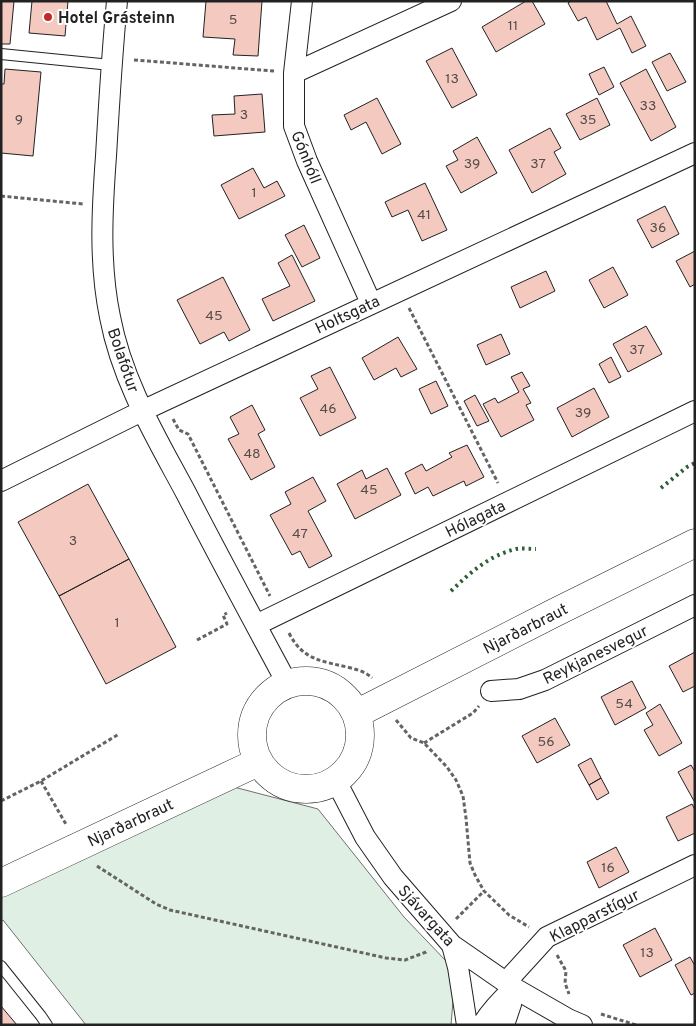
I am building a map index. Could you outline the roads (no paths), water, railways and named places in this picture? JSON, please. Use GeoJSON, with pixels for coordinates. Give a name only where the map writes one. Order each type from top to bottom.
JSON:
{"type":"FeatureCollection","features":[{"type":"Feature","properties":{"kind":"main road","name":"Njarðarbraut"},"geometry":{"type":"LineString","coordinates":[[356,714],[554,613],[695,544]]}},
{"type":"Feature","properties":{"kind":"main road"},"geometry":{"type":"LineString","coordinates":[[304,680],[320,682],[335,688],[348,699],[356,714],[360,728],[360,744],[356,758],[347,771],[336,781],[319,788],[302,790],[293,788],[270,776],[258,762],[253,748],[251,732],[254,716],[262,702],[273,691],[287,683],[304,680]]}},
{"type":"Feature","properties":{"kind":"main road","name":"Njarðarbraut"},"geometry":{"type":"LineString","coordinates":[[1,883],[258,762]]}},
{"type":"Feature","properties":{"kind":"street","name":"Bolafótur"},"geometry":{"type":"LineString","coordinates":[[116,1],[103,206],[102,264],[110,319],[119,352],[142,411],[287,683]]}},
{"type":"Feature","properties":{"kind":"street","name":"Gónhóll"},"geometry":{"type":"LineString","coordinates":[[302,1],[294,73],[294,126],[307,162],[371,303]]}},
{"type":"Feature","properties":{"kind":"street"},"geometry":{"type":"LineString","coordinates":[[294,73],[451,1]]}},
{"type":"Feature","properties":{"kind":"street","name":"Holtsgata"},"geometry":{"type":"LineString","coordinates":[[1,481],[163,401],[695,153]]}},
{"type":"Feature","properties":{"kind":"street","name":"Hólagata"},"geometry":{"type":"LineString","coordinates":[[256,625],[695,411]]}},
{"type":"Feature","properties":{"kind":"street","name":"Reykjanesvegur"},"geometry":{"type":"LineString","coordinates":[[491,691],[519,689],[545,680],[695,605]]}},
{"type":"Feature","properties":{"kind":"street","name":"Sjávargata"},"geometry":{"type":"LineString","coordinates":[[336,781],[365,837],[393,877],[447,940],[510,985],[568,1019],[589,1018]]}},
{"type":"Feature","properties":{"kind":"street","name":"Klapparstígur"},"geometry":{"type":"LineString","coordinates":[[482,1025],[547,937],[695,865]]}},
{"type":"Feature","properties":{"kind":"street"},"geometry":{"type":"LineString","coordinates":[[447,940],[458,967],[464,994],[467,1025]]}},
{"type":"Feature","properties":{"kind":"street"},"geometry":{"type":"LineString","coordinates":[[504,1025],[511,1004],[510,985]]}},
{"type":"Feature","properties":{"kind":"lane"},"geometry":{"type":"LineString","coordinates":[[1,54],[111,65]]}},
{"type":"Feature","properties":{"kind":"lane"},"geometry":{"type":"LineString","coordinates":[[1,966],[46,1025]]}},
{"type":"Feature","properties":{"kind":"place","name":"Hotel Grásteinn"},"geometry":{"type":"Point","coordinates":[48,17]}}]}
